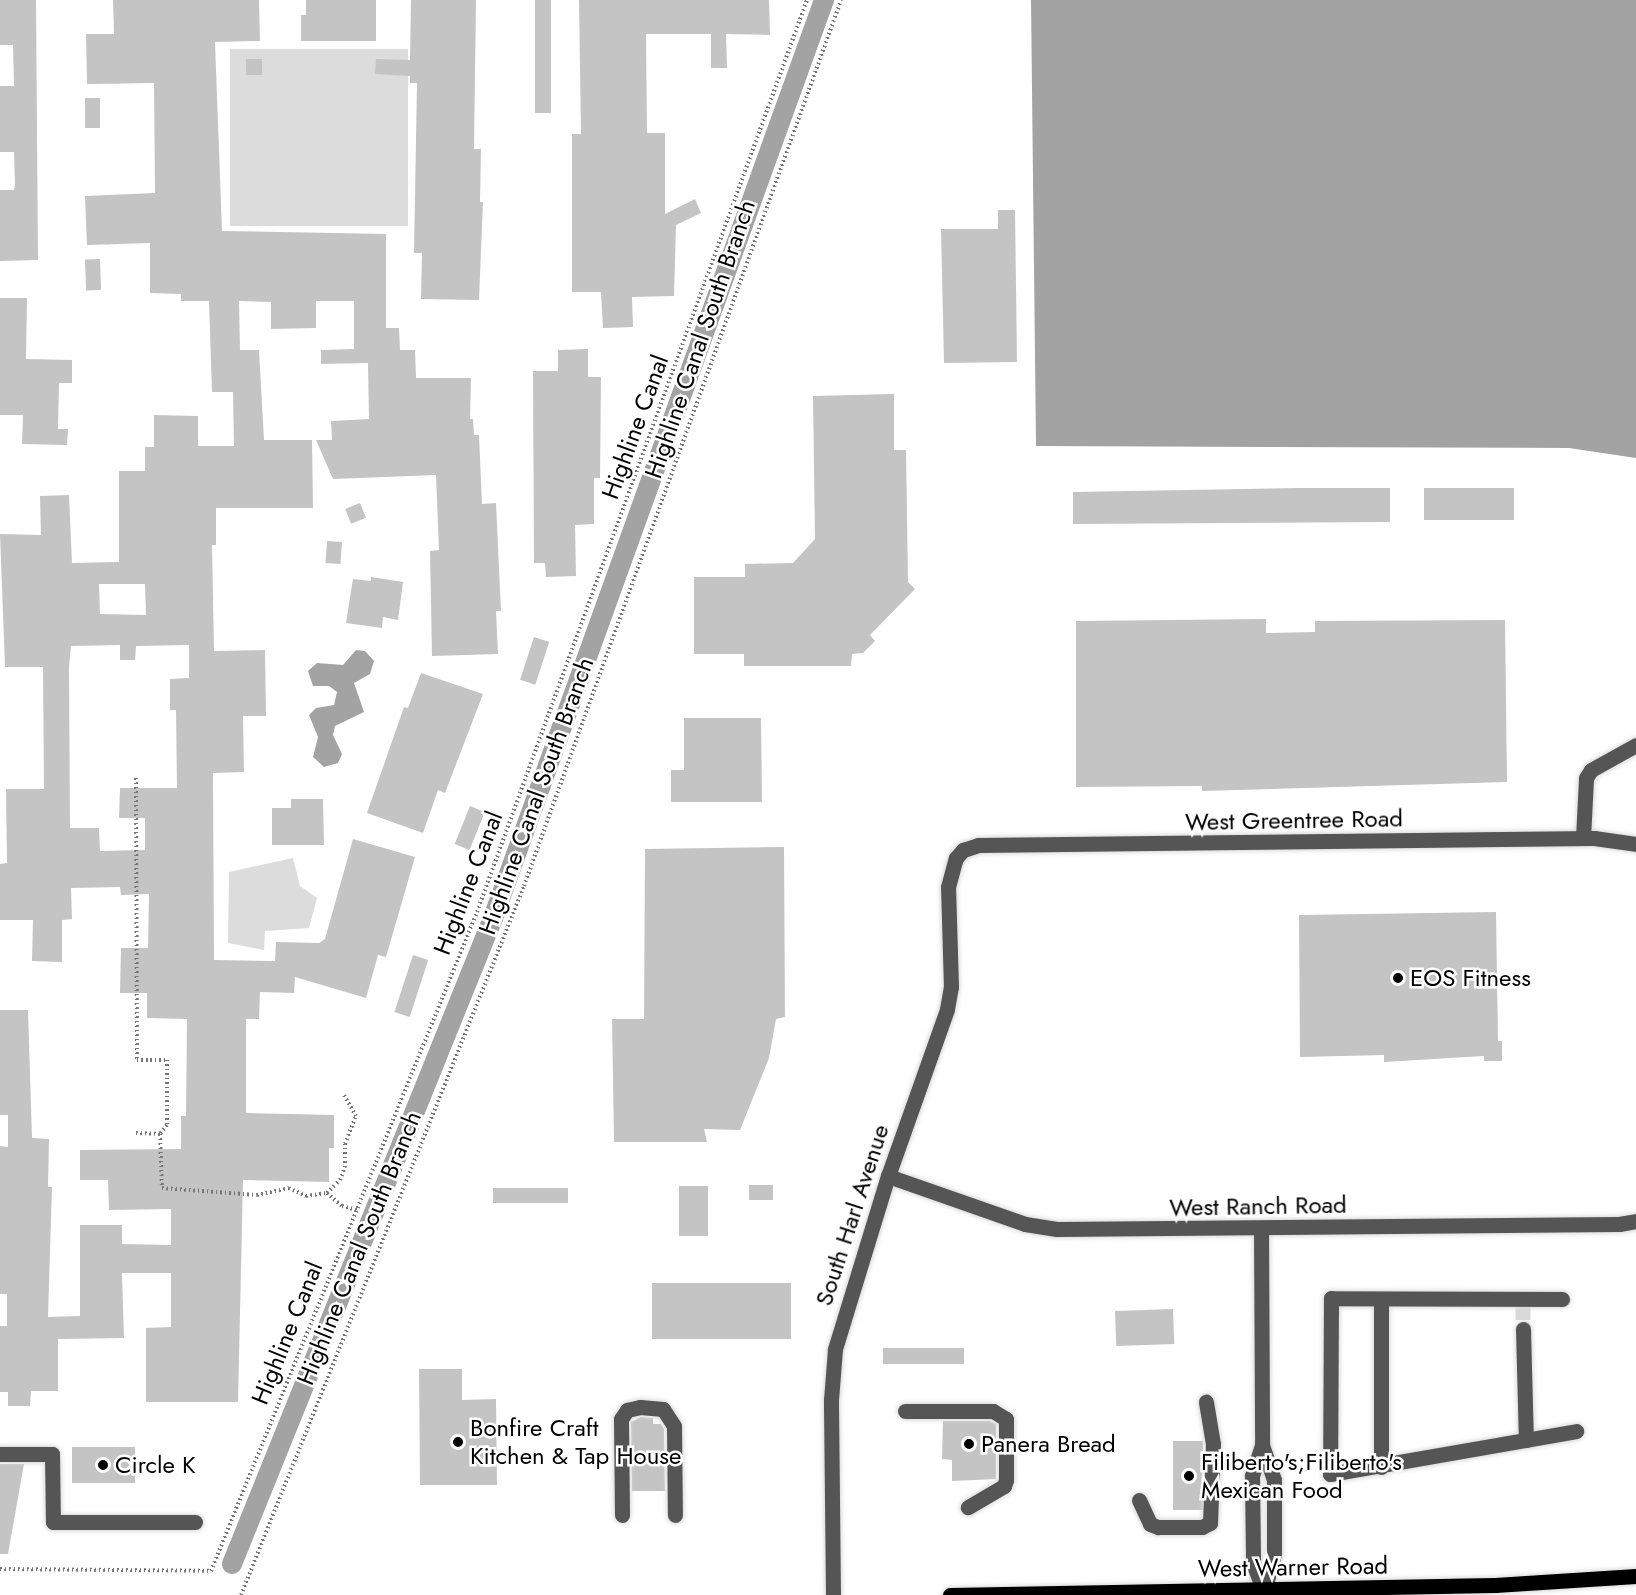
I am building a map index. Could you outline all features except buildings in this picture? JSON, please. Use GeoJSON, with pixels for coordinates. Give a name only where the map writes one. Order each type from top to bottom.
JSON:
{"type":"FeatureCollection","features":[{"type":"Feature","properties":{"kind":"main road","name":"West Warner Road"},"geometry":{"type":"LineString","coordinates":[[950,1595],[1532,1589],[1636,1576]]}},
{"type":"Feature","properties":{"kind":"street"},"geometry":{"type":"LineString","coordinates":[[1583,838],[1585,784],[1591,770],[1636,745]]}},
{"type":"Feature","properties":{"kind":"street","name":"West Greentree Road"},"geometry":{"type":"LineString","coordinates":[[956,858],[978,844],[1583,838],[1619,839],[1636,844]]}},
{"type":"Feature","properties":{"kind":"street","name":"South Harl Avenue"},"geometry":{"type":"LineString","coordinates":[[833,1595],[831,1401],[835,1349],[888,1176],[947,1009],[951,987],[948,887],[956,858]]}},
{"type":"Feature","properties":{"kind":"street","name":"West Ranch Road"},"geometry":{"type":"LineString","coordinates":[[888,1176],[1025,1224],[1057,1229],[1618,1224],[1636,1221]]}},
{"type":"Feature","properties":{"kind":"street"},"geometry":{"type":"LineString","coordinates":[[1261,1228],[1262,1445],[1252,1476],[1253,1563],[1264,1591]]}},
{"type":"Feature","properties":{"kind":"street"},"geometry":{"type":"LineString","coordinates":[[1562,1299],[1523,1301],[1331,1298],[1330,1474],[1381,1467],[1576,1431]]}},
{"type":"Feature","properties":{"kind":"street"},"geometry":{"type":"LineString","coordinates":[[1381,1299],[1381,1467]]}},
{"type":"Feature","properties":{"kind":"street"},"geometry":{"type":"LineString","coordinates":[[1523,1329],[1526,1440]]}},
{"type":"Feature","properties":{"kind":"street"},"geometry":{"type":"LineString","coordinates":[[1139,1500],[1150,1524],[1158,1527],[1203,1527],[1210,1523],[1213,1444],[1206,1402]]}},
{"type":"Feature","properties":{"kind":"street"},"geometry":{"type":"LineString","coordinates":[[622,1515],[621,1419],[627,1410],[640,1407],[663,1409],[674,1426],[675,1515]]}},
{"type":"Feature","properties":{"kind":"street"},"geometry":{"type":"LineString","coordinates":[[905,1411],[993,1411],[1006,1419],[1006,1480],[1004,1486],[968,1507]]}},
{"type":"Feature","properties":{"kind":"street"},"geometry":{"type":"LineString","coordinates":[[1262,1445],[1274,1480],[1274,1554],[1264,1591]]}},
{"type":"Feature","properties":{"kind":"street"},"geometry":{"type":"LineString","coordinates":[[0,1454],[52,1454],[53,1522],[195,1522]]}},
{"type":"Feature","properties":{"kind":"path","name":"Highline Canal"},"geometry":{"type":"LineString","coordinates":[[0,1569],[211,1571],[477,912],[807,0]]}},
{"type":"Feature","properties":{"kind":"path","name":"Highline Canal South Branch"},"geometry":{"type":"LineString","coordinates":[[241,1595],[524,886],[841,0]]}},
{"type":"Feature","properties":{"kind":"path"},"geometry":{"type":"LineString","coordinates":[[136,778],[137,1060],[167,1060],[166,1132],[136,1133]]}},
{"type":"Feature","properties":{"kind":"path"},"geometry":{"type":"LineString","coordinates":[[160,1134],[162,1188],[257,1195],[289,1188],[306,1196],[327,1193],[343,1174],[345,1144],[356,1116],[344,1095]]}},
{"type":"Feature","properties":{"kind":"path"},"geometry":{"type":"LineString","coordinates":[[327,1193],[342,1206],[357,1210]]}},
{"type":"Feature","properties":{"kind":"shaded area"},"geometry":{"type":"Polygon","coordinates":[[[1031,0],[1636,0],[1636,458],[1569,448],[1036,446],[1031,0]]]}},
{"type":"Feature","properties":{"kind":"shaded area"},"geometry":{"type":"Polygon","coordinates":[[[230,49],[408,49],[408,226],[230,226],[230,49]]]}},
{"type":"Feature","properties":{"kind":"shaded area"},"geometry":{"type":"Polygon","coordinates":[[[356,650],[365,651],[374,661],[370,674],[354,683],[364,712],[335,726],[333,735],[342,754],[338,763],[324,767],[313,757],[318,737],[309,715],[316,708],[334,705],[337,692],[329,686],[313,686],[308,671],[317,663],[343,665],[356,650]]]}},
{"type":"Feature","properties":{"kind":"shaded area"},"geometry":{"type":"Polygon","coordinates":[[[293,858],[300,886],[317,898],[309,928],[265,931],[264,950],[228,943],[229,872],[293,858]]]}},
{"type":"Feature","properties":{"kind":"waterway"},"geometry":{"type":"LineString","coordinates":[[232,1564],[493,918],[824,0]]}},
{"type":"Feature","properties":{"kind":"tunnel"},"geometry":{"type":"LineString","coordinates":[[1523,1305],[1523,1329]]}},
{"type":"Feature","properties":{"kind":"place","name":"EOS Fitness"},"geometry":{"type":"Point","coordinates":[1398,978]}},
{"type":"Feature","properties":{"kind":"place","name":"Bonfire Craft Kitchen & Tap House"},"geometry":{"type":"Point","coordinates":[458,1442]}},
{"type":"Feature","properties":{"kind":"place","name":"Panera Bread"},"geometry":{"type":"Point","coordinates":[969,1444]}},
{"type":"Feature","properties":{"kind":"place","name":"Circle K"},"geometry":{"type":"Point","coordinates":[103,1465]}},
{"type":"Feature","properties":{"kind":"place","name":"Filiberto's;Filiberto's Mexican Food"},"geometry":{"type":"Point","coordinates":[1189,1476]}}]}
